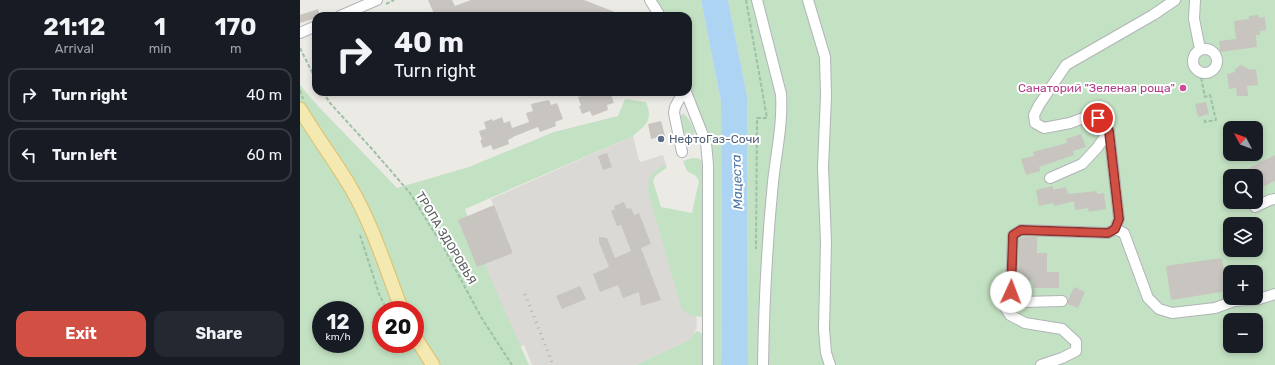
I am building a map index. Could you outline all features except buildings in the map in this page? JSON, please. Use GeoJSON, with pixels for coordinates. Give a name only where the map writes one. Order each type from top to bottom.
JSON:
{"type":"FeatureCollection","features":[{"type":"Feature","properties":{"kind":"main road"},"geometry":{"type":"LineString","coordinates":[[300,109],[352,189],[398,301]]}},
{"type":"Feature","properties":{"kind":"main road"},"geometry":{"type":"LineString","coordinates":[[424,351],[433,365]]}},
{"type":"Feature","properties":{"kind":"street"},"geometry":{"type":"LineString","coordinates":[[349,12],[376,0]]}},
{"type":"Feature","properties":{"kind":"street"},"geometry":{"type":"LineString","coordinates":[[650,0],[658,12]]}},
{"type":"Feature","properties":{"kind":"street"},"geometry":{"type":"LineString","coordinates":[[757,0],[781,94],[782,108],[773,182],[767,267],[763,365]]}},
{"type":"Feature","properties":{"kind":"street"},"geometry":{"type":"LineString","coordinates":[[808,0],[824,57],[826,96],[823,168],[826,242],[824,329],[826,353],[830,365]]}},
{"type":"Feature","properties":{"kind":"street"},"geometry":{"type":"LineString","coordinates":[[1022,302],[1011,292],[1013,235],[1021,230],[1108,233],[1115,229],[1119,219],[1109,131],[1104,123],[1098,118],[1089,116],[1070,123],[1044,128],[1035,123],[1034,115],[1039,105],[1066,65],[1153,15],[1175,0]]}},
{"type":"Feature","properties":{"kind":"street"},"geometry":{"type":"LineString","coordinates":[[1195,0],[1194,19],[1200,49]]}},
{"type":"Feature","properties":{"kind":"street"},"geometry":{"type":"LineString","coordinates":[[300,33],[312,28]]}},
{"type":"Feature","properties":{"kind":"street"},"geometry":{"type":"LineString","coordinates":[[1200,49],[1209,49],[1216,54],[1218,63],[1213,70],[1205,74],[1197,71],[1192,64],[1194,55],[1200,49]]}},
{"type":"Feature","properties":{"kind":"street"},"geometry":{"type":"LineString","coordinates":[[682,96],[675,107],[674,113],[682,152]]}},
{"type":"Feature","properties":{"kind":"street"},"geometry":{"type":"LineString","coordinates":[[687,96],[706,143],[708,165],[708,365]]}},
{"type":"Feature","properties":{"kind":"street"},"geometry":{"type":"LineString","coordinates":[[1050,178],[1082,164],[1097,148],[1109,131]]}},
{"type":"Feature","properties":{"kind":"street"},"geometry":{"type":"LineString","coordinates":[[1263,203],[1275,199]]}},
{"type":"Feature","properties":{"kind":"street"},"geometry":{"type":"LineString","coordinates":[[1115,229],[1124,233],[1148,298],[1158,309],[1172,313],[1215,308],[1234,301],[1259,298],[1275,294]]}},
{"type":"Feature","properties":{"kind":"street"},"geometry":{"type":"LineString","coordinates":[[1041,365],[1062,358],[1076,351],[1076,342],[1062,329],[1026,323],[1010,315],[1005,307],[1022,302],[1062,302]]}},
{"type":"Feature","properties":{"kind":"path"},"geometry":{"type":"LineString","coordinates":[[746,0],[767,118],[757,118],[756,253]]}},
{"type":"Feature","properties":{"kind":"path"},"geometry":{"type":"LineString","coordinates":[[300,48],[312,72]]}},
{"type":"Feature","properties":{"kind":"path"},"geometry":{"type":"LineString","coordinates":[[1200,72],[1205,97],[1210,95],[1216,120],[1205,122],[1204,118]]}},
{"type":"Feature","properties":{"kind":"path","name":"ТРОПА ЗДОРОВЬЯ"},"geometry":{"type":"LineString","coordinates":[[326,96],[410,194],[444,248],[481,317],[512,365]]}},
{"type":"Feature","properties":{"kind":"path"},"geometry":{"type":"LineString","coordinates":[[360,235],[382,301]]}},
{"type":"Feature","properties":{"kind":"shaded area"},"geometry":{"type":"Polygon","coordinates":[[[633,136],[639,160],[641,162],[663,155],[667,168],[655,176],[652,181],[696,310],[697,328],[689,340],[636,365],[532,365],[524,345],[519,348],[471,269],[513,252],[491,199],[633,136]]]}},
{"type":"Feature","properties":{"kind":"green space"},"geometry":{"type":"Polygon","coordinates":[[[650,0],[701,0],[721,102],[721,365],[708,365],[708,165],[689,96],[692,96],[692,12],[658,12],[650,0]]]}},
{"type":"Feature","properties":{"kind":"green space"},"geometry":{"type":"Polygon","coordinates":[[[728,0],[1275,0],[1275,365],[748,365],[747,96],[728,0]]]}},
{"type":"Feature","properties":{"kind":"green space"},"geometry":{"type":"Polygon","coordinates":[[[300,85],[318,106],[397,188],[469,167],[554,132],[618,116],[625,99],[646,102],[649,118],[645,125],[633,136],[465,209],[489,275],[529,365],[300,365],[300,85]]]}},
{"type":"Feature","properties":{"kind":"green space"},"geometry":{"type":"Polygon","coordinates":[[[683,113],[690,122],[695,133],[691,139],[684,133],[681,116],[683,113]]]}},
{"type":"Feature","properties":{"kind":"green space"},"geometry":{"type":"Polygon","coordinates":[[[697,158],[703,161],[704,317],[688,314],[681,307],[647,188],[649,187],[649,179],[653,173],[665,165],[666,168],[655,176],[653,181],[661,207],[692,213],[699,181],[696,176],[687,171],[683,161],[697,158]]]}},
{"type":"Feature","properties":{"kind":"green space"},"geometry":{"type":"Polygon","coordinates":[[[697,331],[704,336],[704,365],[636,365],[689,340],[697,331]]]}},
{"type":"Feature","properties":{"kind":"water","name":"Мацеста"},"geometry":{"type":"Polygon","coordinates":[[[701,0],[728,0],[747,96],[748,365],[721,365],[721,102],[701,0]]]}},
{"type":"Feature","properties":{"kind":"railway"},"geometry":{"type":"LineString","coordinates":[[525,294],[553,365]]}},
{"type":"Feature","properties":{"kind":"place","name":"Санаторий \"Зеленая роща\""},"geometry":{"type":"Point","coordinates":[1183,88]}},
{"type":"Feature","properties":{"kind":"place","name":"НефтоГаз-Сочи"},"geometry":{"type":"Point","coordinates":[661,139]}},
{"type":"Feature","properties":{"kind":"route"},"geometry":{"type":"LineString","coordinates":[[1011,292],[1013,235],[1021,230],[1108,233],[1115,229],[1119,219],[1109,131],[1104,123],[1098,118]]}}]}
